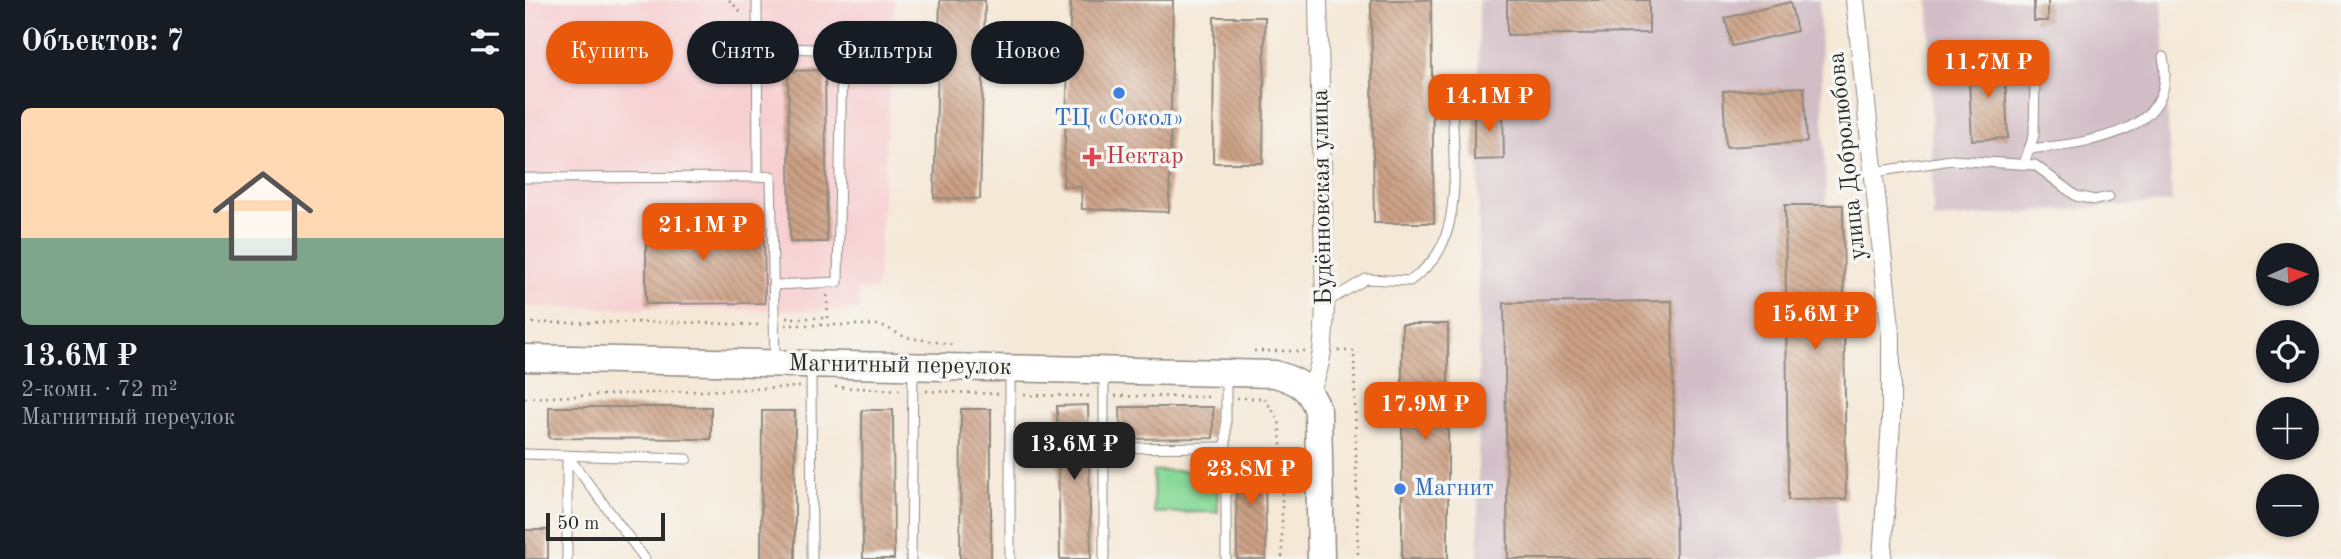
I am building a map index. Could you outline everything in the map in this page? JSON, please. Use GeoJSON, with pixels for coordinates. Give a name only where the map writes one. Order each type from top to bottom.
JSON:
{"type":"FeatureCollection","features":[{"type":"Feature","properties":{"kind":"main road","name":"Магнитный переулок"},"geometry":{"type":"LineString","coordinates":[[525,358],[775,363],[811,375],[1010,381],[1226,385],[1275,374],[1297,381],[1310,391]]}},
{"type":"Feature","properties":{"kind":"main road"},"geometry":{"type":"LineString","coordinates":[[1310,391],[1318,411],[1321,559]]}},
{"type":"Feature","properties":{"kind":"street","name":"Будённовская улица"},"geometry":{"type":"LineString","coordinates":[[1310,391],[1319,373],[1323,351],[1325,303],[1318,0]]}},
{"type":"Feature","properties":{"kind":"street","name":"улица Добролюбова"},"geometry":{"type":"LineString","coordinates":[[1855,0],[1891,336],[1891,422],[1882,559]]}},
{"type":"Feature","properties":{"kind":"lane"},"geometry":{"type":"LineString","coordinates":[[757,0],[757,21]]}},
{"type":"Feature","properties":{"kind":"lane"},"geometry":{"type":"LineString","coordinates":[[775,285],[838,282],[842,50],[799,48]]}},
{"type":"Feature","properties":{"kind":"lane"},"geometry":{"type":"LineString","coordinates":[[2029,149],[2078,144],[2141,122],[2157,102],[2166,71],[2163,57]]}},
{"type":"Feature","properties":{"kind":"lane"},"geometry":{"type":"LineString","coordinates":[[2024,164],[2034,135],[2035,76]]}},
{"type":"Feature","properties":{"kind":"lane"},"geometry":{"type":"LineString","coordinates":[[758,84],[758,177]]}},
{"type":"Feature","properties":{"kind":"lane"},"geometry":{"type":"LineString","coordinates":[[1325,303],[1366,279],[1410,281],[1428,266],[1441,248],[1453,211],[1452,92]]}},
{"type":"Feature","properties":{"kind":"lane"},"geometry":{"type":"LineString","coordinates":[[1875,172],[1951,160],[2035,165],[2076,196],[2095,200],[2109,197]]}},
{"type":"Feature","properties":{"kind":"lane"},"geometry":{"type":"LineString","coordinates":[[525,178],[771,176],[775,363]]}},
{"type":"Feature","properties":{"kind":"lane"},"geometry":{"type":"LineString","coordinates":[[811,375],[812,559]]}},
{"type":"Feature","properties":{"kind":"lane"},"geometry":{"type":"LineString","coordinates":[[911,559],[913,378]]}},
{"type":"Feature","properties":{"kind":"lane"},"geometry":{"type":"LineString","coordinates":[[1010,381],[1010,559]]}},
{"type":"Feature","properties":{"kind":"lane"},"geometry":{"type":"LineString","coordinates":[[1104,383],[1104,559]]}},
{"type":"Feature","properties":{"kind":"lane"},"geometry":{"type":"LineString","coordinates":[[1226,385],[1226,559]]}},
{"type":"Feature","properties":{"kind":"lane"},"geometry":{"type":"LineString","coordinates":[[1104,448],[1226,447]]}},
{"type":"Feature","properties":{"kind":"lane"},"geometry":{"type":"LineString","coordinates":[[525,454],[687,458]]}},
{"type":"Feature","properties":{"kind":"lane"},"geometry":{"type":"LineString","coordinates":[[567,455],[567,559]]}},
{"type":"Feature","properties":{"kind":"lane"},"geometry":{"type":"LineString","coordinates":[[567,455],[645,559]]}},
{"type":"Feature","properties":{"kind":"path"},"geometry":{"type":"LineString","coordinates":[[729,0],[752,21]]}},
{"type":"Feature","properties":{"kind":"path"},"geometry":{"type":"LineString","coordinates":[[776,318],[828,318],[827,284]]}},
{"type":"Feature","properties":{"kind":"path"},"geometry":{"type":"LineString","coordinates":[[525,398],[811,375],[1226,385],[1264,398],[1279,420],[1282,456],[1282,559]]}},
{"type":"Feature","properties":{"kind":"shaded area"},"geometry":{"type":"Polygon","coordinates":[[[525,0],[895,0],[894,21],[813,21],[813,84],[890,84],[877,289],[858,290],[859,311],[525,307],[525,0]]]}},
{"type":"Feature","properties":{"kind":"shaded area"},"geometry":{"type":"Polygon","coordinates":[[[1479,0],[1819,0],[1839,559],[1478,559],[1479,0]]]}},
{"type":"Feature","properties":{"kind":"shaded area"},"geometry":{"type":"Polygon","coordinates":[[[1929,0],[2162,0],[2172,202],[1933,219],[1929,0]]]}},
{"type":"Feature","properties":{"kind":"green space"},"geometry":{"type":"Polygon","coordinates":[[[1217,470],[1218,512],[1154,513],[1153,471],[1217,470]]]}},
{"type":"Feature","properties":{"kind":"building"},"geometry":{"type":"Polygon","coordinates":[[[940,0],[985,0],[984,21],[971,21],[971,84],[983,84],[980,199],[934,198],[937,84],[957,84],[957,21],[939,21],[940,0]]]}},
{"type":"Feature","properties":{"kind":"building","name":"ТЦ «Сокол»"},"geometry":{"type":"Polygon","coordinates":[[[1071,0],[1173,0],[1169,212],[1082,209],[1081,187],[1063,186],[1067,84],[1084,84],[1084,21],[1070,21],[1071,0]]]}},
{"type":"Feature","properties":{"kind":"building"},"geometry":{"type":"Polygon","coordinates":[[[1371,0],[1431,0],[1434,223],[1374,223],[1371,0]]]}},
{"type":"Feature","properties":{"kind":"building"},"geometry":{"type":"Polygon","coordinates":[[[1507,0],[1649,0],[1649,33],[1507,35],[1507,0]]]}},
{"type":"Feature","properties":{"kind":"building"},"geometry":{"type":"Polygon","coordinates":[[[2034,0],[2048,0],[2048,21],[2034,21],[2034,0]]]}},
{"type":"Feature","properties":{"kind":"building"},"geometry":{"type":"Polygon","coordinates":[[[1790,2],[1797,31],[1732,46],[1725,18],[1790,2]]]}},
{"type":"Feature","properties":{"kind":"building"},"geometry":{"type":"Polygon","coordinates":[[[1214,17],[1265,17],[1263,163],[1213,163],[1214,17]]]}},
{"type":"Feature","properties":{"kind":"building"},"geometry":{"type":"Polygon","coordinates":[[[2004,59],[2008,138],[1972,140],[1968,61],[2004,59]]]}},
{"type":"Feature","properties":{"kind":"building"},"geometry":{"type":"Polygon","coordinates":[[[813,70],[813,84],[825,84],[827,242],[790,242],[788,84],[799,84],[799,71],[813,70]]]}},
{"type":"Feature","properties":{"kind":"building"},"geometry":{"type":"Polygon","coordinates":[[[1804,87],[1807,142],[1726,147],[1723,91],[1804,87]]]}},
{"type":"Feature","properties":{"kind":"building"},"geometry":{"type":"Polygon","coordinates":[[[1474,108],[1503,108],[1504,159],[1474,160],[1474,108]]]}},
{"type":"Feature","properties":{"kind":"building"},"geometry":{"type":"Polygon","coordinates":[[[1785,205],[1843,205],[1846,499],[1788,500],[1785,205]]]}},
{"type":"Feature","properties":{"kind":"building"},"geometry":{"type":"Polygon","coordinates":[[[693,215],[693,230],[764,229],[765,303],[646,304],[646,216],[693,215]]]}},
{"type":"Feature","properties":{"kind":"building"},"geometry":{"type":"Polygon","coordinates":[[[1672,301],[1676,559],[1508,559],[1504,303],[1672,301]]]}},
{"type":"Feature","properties":{"kind":"building"},"geometry":{"type":"Polygon","coordinates":[[[1402,324],[1448,324],[1448,559],[1402,559],[1402,324]]]}},
{"type":"Feature","properties":{"kind":"building"},"geometry":{"type":"Polygon","coordinates":[[[1088,405],[1091,559],[1060,559],[1057,406],[1088,405]]]}},
{"type":"Feature","properties":{"kind":"building"},"geometry":{"type":"Polygon","coordinates":[[[549,407],[711,407],[711,439],[549,438],[549,407]]]}},
{"type":"Feature","properties":{"kind":"building"},"geometry":{"type":"Polygon","coordinates":[[[1120,407],[1213,407],[1213,438],[1121,439],[1120,407]]]}},
{"type":"Feature","properties":{"kind":"building"},"geometry":{"type":"Polygon","coordinates":[[[961,409],[991,409],[991,559],[960,559],[961,409]]]}},
{"type":"Feature","properties":{"kind":"building"},"geometry":{"type":"Polygon","coordinates":[[[862,410],[893,410],[894,559],[863,559],[862,410]]]}},
{"type":"Feature","properties":{"kind":"building"},"geometry":{"type":"Polygon","coordinates":[[[762,411],[795,411],[795,559],[761,559],[762,411]]]}},
{"type":"Feature","properties":{"kind":"building"},"geometry":{"type":"Polygon","coordinates":[[[1265,454],[1266,559],[1237,559],[1236,455],[1265,454]]]}},
{"type":"Feature","properties":{"kind":"building"},"geometry":{"type":"Polygon","coordinates":[[[525,530],[548,530],[548,559],[525,559],[525,530]]]}},
{"type":"Feature","properties":{"kind":"place","name":"ТЦ «Сокол»"},"geometry":{"type":"Point","coordinates":[1119,93]}},
{"type":"Feature","properties":{"kind":"place","name":"Нектар"},"geometry":{"type":"Point","coordinates":[1092,157]}},
{"type":"Feature","properties":{"kind":"place","name":"Магнит"},"geometry":{"type":"Point","coordinates":[1400,489]}}]}
